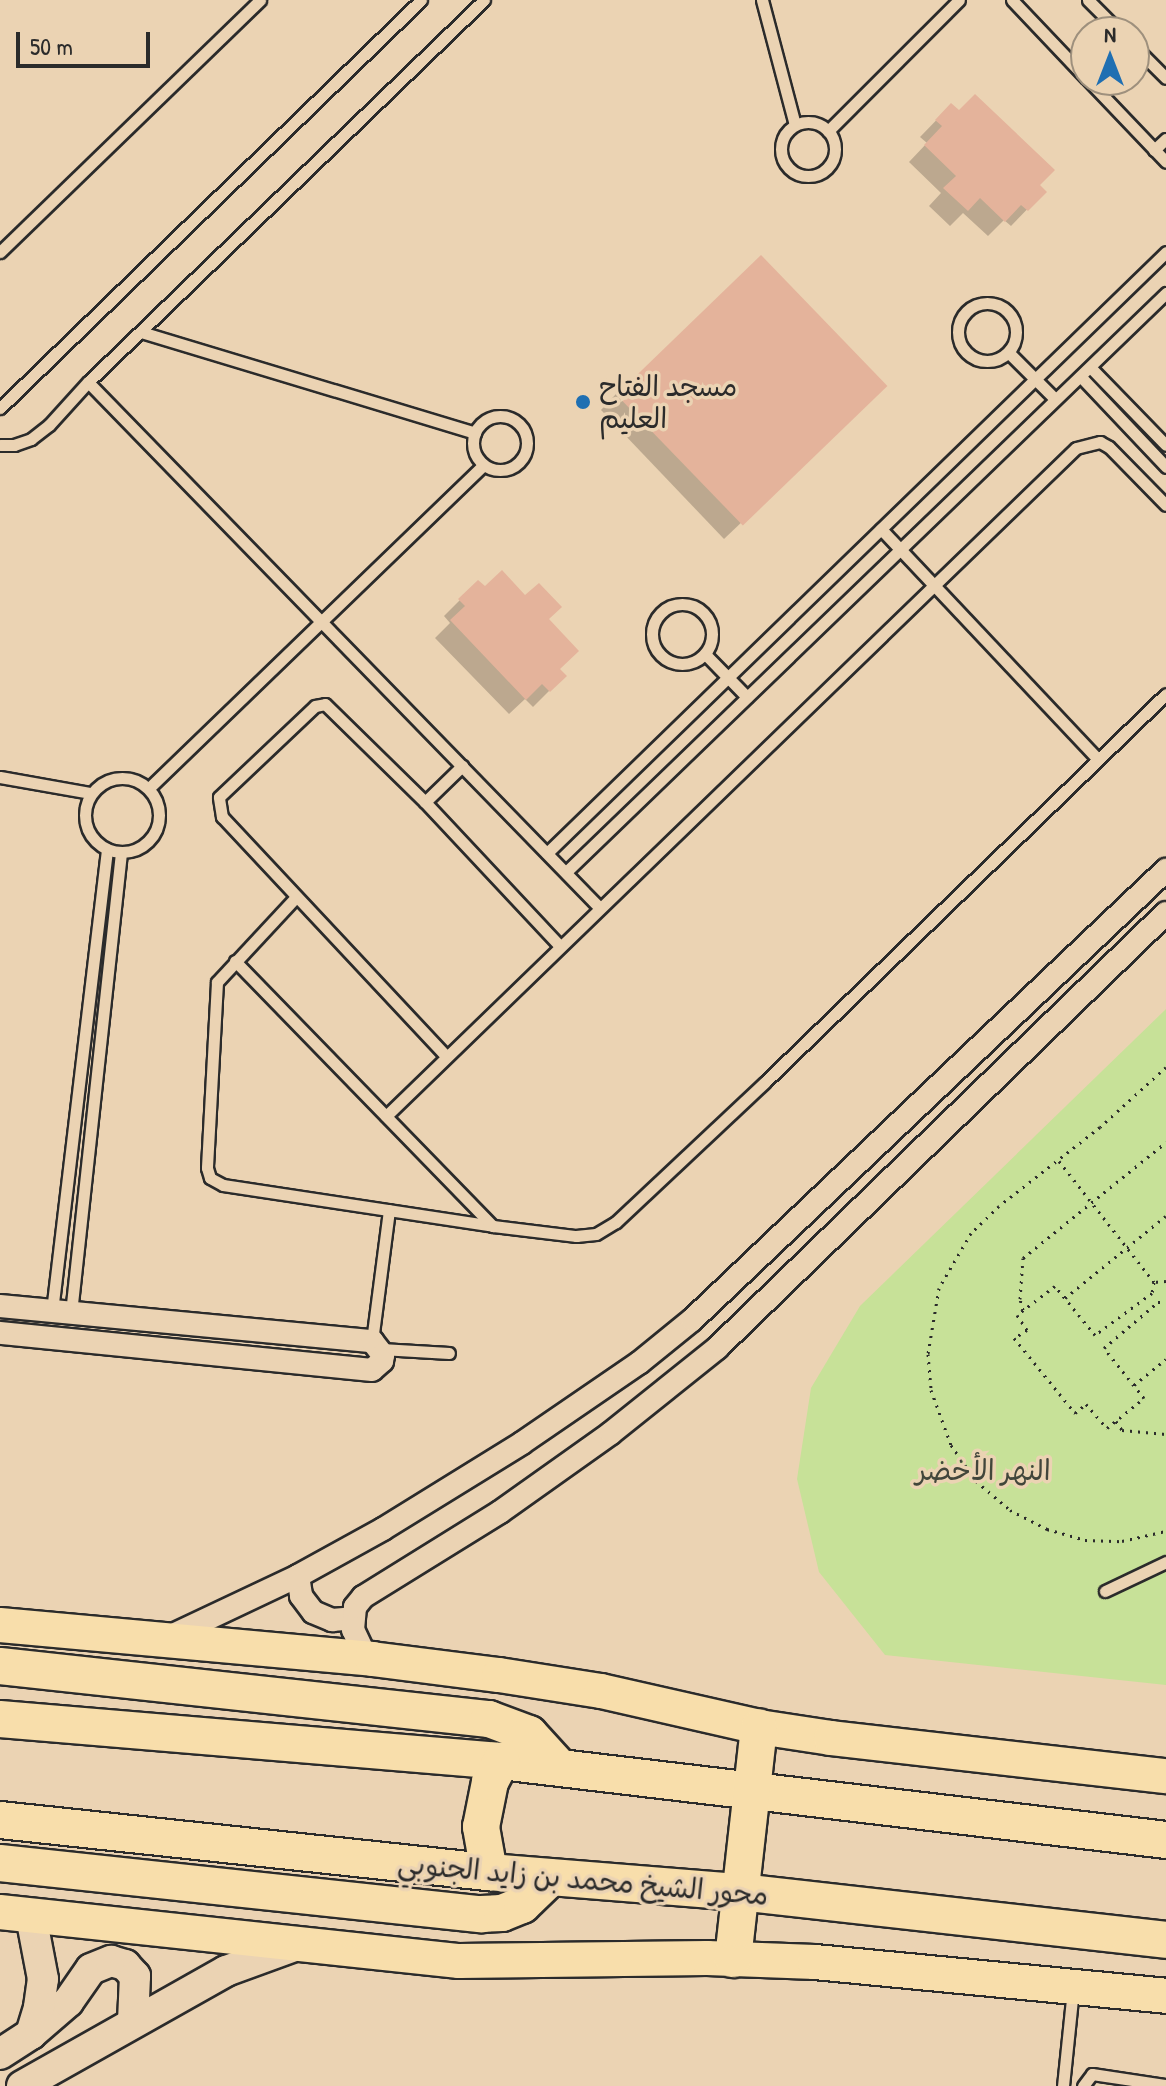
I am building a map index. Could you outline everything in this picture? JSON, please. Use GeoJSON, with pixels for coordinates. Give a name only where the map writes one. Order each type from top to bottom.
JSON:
{"type":"FeatureCollection","features":[{"type":"Feature","properties":{"kind":"highway"},"geometry":{"type":"LineString","coordinates":[[0,1666],[489,1719],[529,1734],[560,1768]]}},
{"type":"Feature","properties":{"kind":"highway"},"geometry":{"type":"LineString","coordinates":[[0,1719],[501,1761],[1166,1840]]}},
{"type":"Feature","properties":{"kind":"highway"},"geometry":{"type":"LineString","coordinates":[[733,1959],[759,1727]]}},
{"type":"Feature","properties":{"kind":"highway"},"geometry":{"type":"LineString","coordinates":[[489,1872],[481,1827],[490,1782],[501,1761]]}},
{"type":"Feature","properties":{"kind":"highway","name":"محور الشيخ محمد بن زايد الجنوبي"},"geometry":{"type":"LineString","coordinates":[[0,1820],[489,1872],[740,1892],[1166,1940]]}},
{"type":"Feature","properties":{"kind":"highway"},"geometry":{"type":"LineString","coordinates":[[0,1863],[481,1914],[502,1913],[522,1905],[551,1877]]}},
{"type":"Feature","properties":{"kind":"main road"},"geometry":{"type":"LineString","coordinates":[[0,1625],[372,1659],[601,1691],[759,1727],[831,1738],[1166,1776]]}},
{"type":"Feature","properties":{"kind":"main road"},"geometry":{"type":"LineString","coordinates":[[31,2034],[43,1979],[15,1914],[459,1961],[733,1959],[815,1962],[1166,1996]]}},
{"type":"Feature","properties":{"kind":"main road"},"geometry":{"type":"LineString","coordinates":[[22,2086],[133,2021],[249,1960],[303,1944]]}},
{"type":"Feature","properties":{"kind":"main road"},"geometry":{"type":"LineString","coordinates":[[0,2054],[61,2009],[91,1969],[104,1962],[118,1962],[135,1976],[133,2021]]}},
{"type":"Feature","properties":{"kind":"street"},"geometry":{"type":"LineString","coordinates":[[164,1640],[298,1576],[487,1465],[602,1389],[692,1320],[1166,870]]}},
{"type":"Feature","properties":{"kind":"street"},"geometry":{"type":"LineString","coordinates":[[372,1659],[356,1641],[353,1618],[363,1597],[500,1512],[611,1433],[717,1348],[1166,913]]}},
{"type":"Feature","properties":{"kind":"street"},"geometry":{"type":"LineString","coordinates":[[0,1306],[376,1345],[382,1361],[372,1370],[0,1333]]}},
{"type":"Feature","properties":{"kind":"street"},"geometry":{"type":"LineString","coordinates":[[298,1576],[301,1596],[313,1612],[332,1620],[353,1618]]}},
{"type":"Feature","properties":{"kind":"lane"},"geometry":{"type":"LineString","coordinates":[[0,252],[260,0]]}},
{"type":"Feature","properties":{"kind":"lane"},"geometry":{"type":"LineString","coordinates":[[0,408],[421,0]]}},
{"type":"Feature","properties":{"kind":"lane"},"geometry":{"type":"LineString","coordinates":[[0,445],[14,445],[31,439],[49,425],[88,382],[484,0]]}},
{"type":"Feature","properties":{"kind":"lane"},"geometry":{"type":"LineString","coordinates":[[762,0],[795,125]]}},
{"type":"Feature","properties":{"kind":"lane"},"geometry":{"type":"LineString","coordinates":[[828,131],[959,0]]}},
{"type":"Feature","properties":{"kind":"lane"},"geometry":{"type":"LineString","coordinates":[[1012,0],[1070,61]]}},
{"type":"Feature","properties":{"kind":"lane"},"geometry":{"type":"LineString","coordinates":[[1088,0],[1104,16]]}},
{"type":"Feature","properties":{"kind":"lane"},"geometry":{"type":"LineString","coordinates":[[1150,62],[1166,78]]}},
{"type":"Feature","properties":{"kind":"lane"},"geometry":{"type":"LineString","coordinates":[[1103,96],[1166,162]]}},
{"type":"Feature","properties":{"kind":"lane"},"geometry":{"type":"LineString","coordinates":[[819,124],[828,131],[834,143],[834,156],[828,167],[817,174],[804,176],[791,171],[783,159],[781,145],[786,132],[795,125],[819,124]]}},
{"type":"Feature","properties":{"kind":"lane"},"geometry":{"type":"LineString","coordinates":[[1154,150],[1166,139]]}},
{"type":"Feature","properties":{"kind":"lane"},"geometry":{"type":"LineString","coordinates":[[547,853],[1166,252]]}},
{"type":"Feature","properties":{"kind":"lane"},"geometry":{"type":"LineString","coordinates":[[566,872],[1166,293]]}},
{"type":"Feature","properties":{"kind":"lane"},"geometry":{"type":"LineString","coordinates":[[987,302],[1010,313],[1016,326],[1016,340],[1009,353],[996,360],[982,361],[968,355],[959,342],[957,327],[964,313],[987,302]]}},
{"type":"Feature","properties":{"kind":"lane"},"geometry":{"type":"LineString","coordinates":[[141,332],[475,433]]}},
{"type":"Feature","properties":{"kind":"lane"},"geometry":{"type":"LineString","coordinates":[[1009,353],[1055,399]]}},
{"type":"Feature","properties":{"kind":"lane"},"geometry":{"type":"LineString","coordinates":[[1091,368],[1166,445]]}},
{"type":"Feature","properties":{"kind":"lane"},"geometry":{"type":"LineString","coordinates":[[1081,377],[1166,467]]}},
{"type":"Feature","properties":{"kind":"lane"},"geometry":{"type":"LineString","coordinates":[[88,382],[598,906]]}},
{"type":"Feature","properties":{"kind":"lane"},"geometry":{"type":"LineString","coordinates":[[505,417],[524,431],[527,442],[517,464],[507,470],[484,465],[476,456],[475,433],[482,423],[505,417]]}},
{"type":"Feature","properties":{"kind":"lane"},"geometry":{"type":"LineString","coordinates":[[386,1116],[598,906],[1076,448],[1100,442],[1109,447],[1166,505]]}},
{"type":"Feature","properties":{"kind":"lane"},"geometry":{"type":"LineString","coordinates":[[149,788],[484,465]]}},
{"type":"Feature","properties":{"kind":"lane"},"geometry":{"type":"LineString","coordinates":[[881,529],[1098,759]]}},
{"type":"Feature","properties":{"kind":"lane"},"geometry":{"type":"LineString","coordinates":[[680,604],[693,606],[704,613],[711,626],[712,641],[705,654],[694,662],[679,665],[664,659],[654,647],[651,631],[657,616],[667,607],[680,604]]}},
{"type":"Feature","properties":{"kind":"lane"},"geometry":{"type":"LineString","coordinates":[[705,654],[747,697]]}},
{"type":"Feature","properties":{"kind":"lane"},"geometry":{"type":"LineString","coordinates":[[296,897],[222,973],[214,996],[207,1168],[210,1178],[223,1185],[493,1226],[576,1236],[596,1234],[616,1222],[1166,694]]}},
{"type":"Feature","properties":{"kind":"lane"},"geometry":{"type":"LineString","coordinates":[[446,1056],[222,817],[219,797],[315,706],[325,704],[334,709],[425,802],[559,945]]}},
{"type":"Feature","properties":{"kind":"lane"},"geometry":{"type":"LineString","coordinates":[[425,802],[462,766]]}},
{"type":"Feature","properties":{"kind":"lane"},"geometry":{"type":"LineString","coordinates":[[0,777],[90,793]]}},
{"type":"Feature","properties":{"kind":"lane"},"geometry":{"type":"LineString","coordinates":[[119,777],[135,779],[149,788],[159,803],[160,821],[153,838],[138,849],[121,853],[93,840],[85,825],[84,809],[90,793],[103,782],[119,777]]}},
{"type":"Feature","properties":{"kind":"lane"},"geometry":{"type":"LineString","coordinates":[[62,1312],[107,849]]}},
{"type":"Feature","properties":{"kind":"lane"},"geometry":{"type":"LineString","coordinates":[[62,1312],[121,853]]}},
{"type":"Feature","properties":{"kind":"lane"},"geometry":{"type":"LineString","coordinates":[[235,961],[493,1226]]}},
{"type":"Feature","properties":{"kind":"lane"},"geometry":{"type":"LineString","coordinates":[[389,1210],[376,1345],[449,1353]]}},
{"type":"Feature","properties":{"kind":"lane"},"geometry":{"type":"LineString","coordinates":[[1105,1591],[1166,1562]]}},
{"type":"Feature","properties":{"kind":"lane"},"geometry":{"type":"LineString","coordinates":[[1063,2086],[1074,1985]]}},
{"type":"Feature","properties":{"kind":"lane"},"geometry":{"type":"LineString","coordinates":[[1083,2086],[1092,2074],[1166,2085]]}},
{"type":"Feature","properties":{"kind":"path"},"geometry":{"type":"LineString","coordinates":[[1166,1067],[1059,1161],[984,1219],[948,1268],[929,1332],[929,1372],[935,1407],[951,1445],[976,1481],[1029,1521],[1066,1535],[1103,1541],[1141,1538],[1166,1531]]}},
{"type":"Feature","properties":{"kind":"path"},"geometry":{"type":"LineString","coordinates":[[1023,1310],[1020,1299],[1023,1258],[1166,1142]]}},
{"type":"Feature","properties":{"kind":"path"},"geometry":{"type":"LineString","coordinates":[[1059,1161],[1154,1282],[1152,1293],[1095,1335],[1055,1286],[1017,1315],[1027,1330],[1014,1338],[1075,1413],[1086,1404],[1107,1428],[1144,1398],[1104,1348],[1158,1302],[1166,1302]]}},
{"type":"Feature","properties":{"kind":"path"},"geometry":{"type":"LineString","coordinates":[[1065,1298],[1166,1216]]}},
{"type":"Feature","properties":{"kind":"path"},"geometry":{"type":"LineString","coordinates":[[1154,1282],[1166,1281]]}},
{"type":"Feature","properties":{"kind":"path"},"geometry":{"type":"LineString","coordinates":[[1134,1385],[1166,1359]]}},
{"type":"Feature","properties":{"kind":"path"},"geometry":{"type":"LineString","coordinates":[[1116,1421],[1122,1430],[1166,1434]]}},
{"type":"Feature","properties":{"kind":"green space","name":"النهر الأخضر"},"geometry":{"type":"Polygon","coordinates":[[[1166,1009],[1166,1685],[885,1655],[819,1572],[797,1479],[811,1388],[860,1306],[1166,1009]]]}},
{"type":"Feature","properties":{"kind":"building"},"geometry":{"type":"Polygon","coordinates":[[[975,94],[1055,170],[1040,185],[1047,192],[1028,211],[1021,205],[1005,222],[980,198],[968,211],[943,188],[956,176],[924,145],[942,126],[935,120],[951,103],[959,110],[975,94]]]}},
{"type":"Feature","properties":{"kind":"building"},"geometry":{"type":"Polygon","coordinates":[[[761,255],[887,386],[743,526],[616,395],[761,255]]]}},
{"type":"Feature","properties":{"kind":"building"},"geometry":{"type":"Polygon","coordinates":[[[502,570],[525,595],[539,583],[562,607],[549,619],[579,651],[560,669],[567,676],[550,692],[542,684],[526,700],[450,620],[465,606],[458,599],[478,580],[485,586],[502,570]]]}},
{"type":"Feature","properties":{"kind":"place","name":"مسجد الفتاح العليم"},"geometry":{"type":"Point","coordinates":[583,402]}}]}
